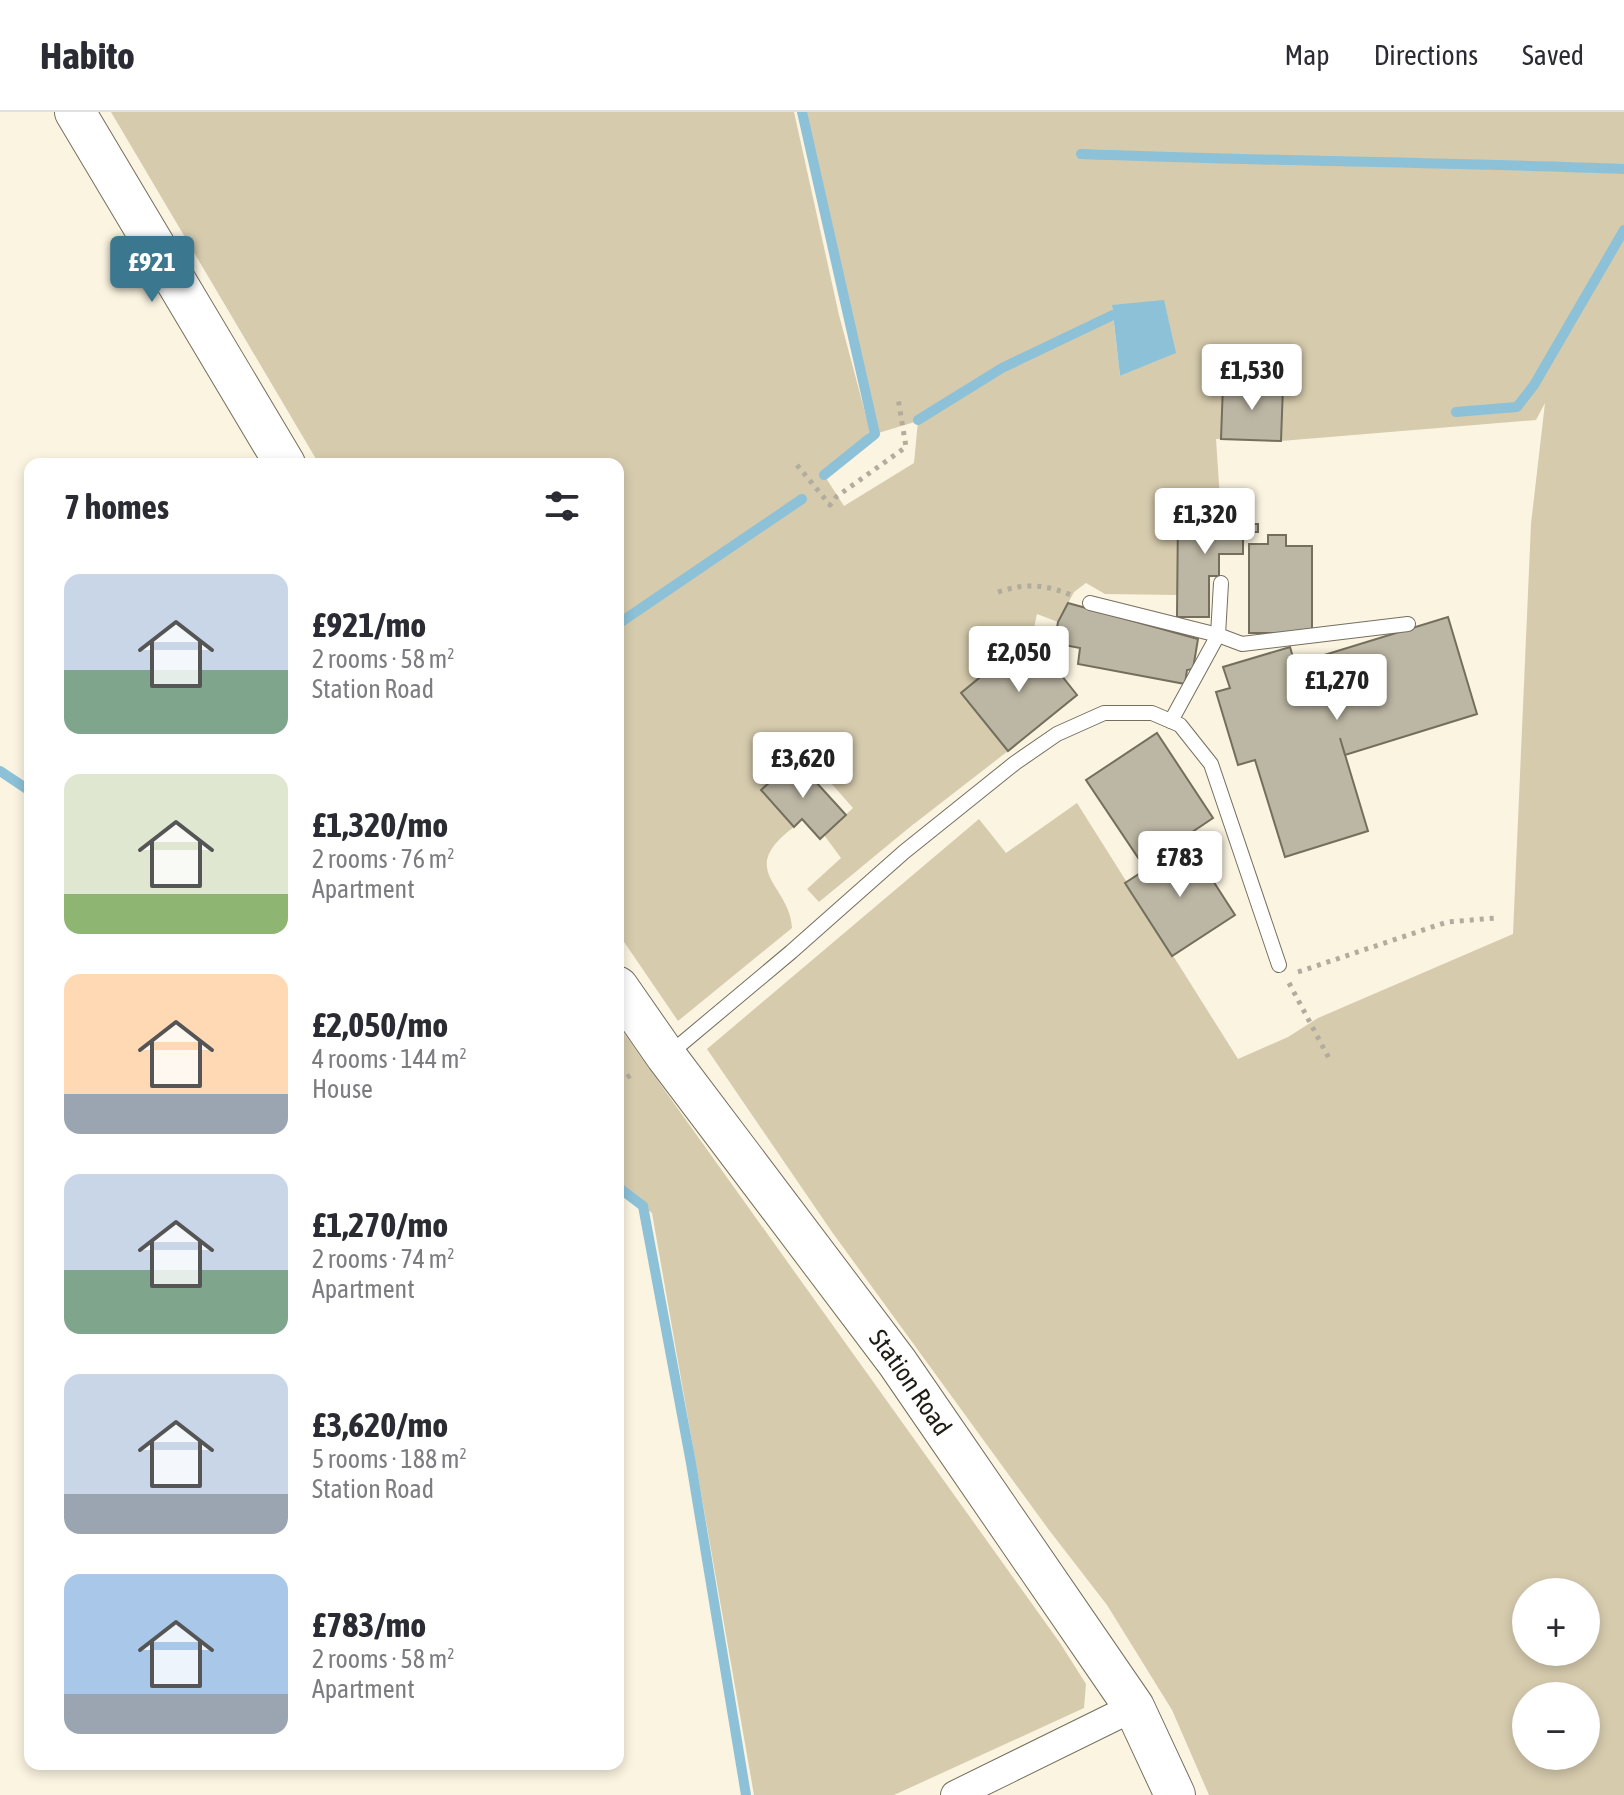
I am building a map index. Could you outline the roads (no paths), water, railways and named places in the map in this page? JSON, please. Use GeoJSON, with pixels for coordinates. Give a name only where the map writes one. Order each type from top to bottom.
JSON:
{"type":"FeatureCollection","features":[{"type":"Feature","properties":{"kind":"street"},"geometry":{"type":"LineString","coordinates":[[75,112],[281,458]]}},
{"type":"Feature","properties":{"kind":"street","name":"Station Road"},"geometry":{"type":"LineString","coordinates":[[624,996],[897,1362],[1134,1707],[1175,1795]]}},
{"type":"Feature","properties":{"kind":"street"},"geometry":{"type":"LineString","coordinates":[[955,1795],[1134,1707]]}},
{"type":"Feature","properties":{"kind":"lane"},"geometry":{"type":"LineString","coordinates":[[1171,721],[1218,635],[1221,583]]}},
{"type":"Feature","properties":{"kind":"lane"},"geometry":{"type":"LineString","coordinates":[[1090,603],[1218,635],[1242,644],[1408,624]]}},
{"type":"Feature","properties":{"kind":"lane"},"geometry":{"type":"LineString","coordinates":[[666,1056],[904,852],[1015,763],[1057,734],[1104,713],[1152,713],[1180,725],[1211,764],[1279,965]]}},
{"type":"Feature","properties":{"kind":"water"},"geometry":{"type":"Polygon","coordinates":[[[1164,300],[1176,353],[1120,376],[1112,305],[1164,300]]]}},
{"type":"Feature","properties":{"kind":"waterway"},"geometry":{"type":"LineString","coordinates":[[802,112],[875,434],[824,475]]}},
{"type":"Feature","properties":{"kind":"waterway"},"geometry":{"type":"LineString","coordinates":[[1081,154],[1624,169]]}},
{"type":"Feature","properties":{"kind":"waterway"},"geometry":{"type":"LineString","coordinates":[[1456,412],[1517,407],[1534,385],[1624,230]]}},
{"type":"Feature","properties":{"kind":"waterway"},"geometry":{"type":"LineString","coordinates":[[918,420],[1002,368],[1113,315]]}},
{"type":"Feature","properties":{"kind":"waterway"},"geometry":{"type":"LineString","coordinates":[[624,620],[802,499]]}},
{"type":"Feature","properties":{"kind":"waterway"},"geometry":{"type":"LineString","coordinates":[[0,771],[24,787]]}},
{"type":"Feature","properties":{"kind":"waterway"},"geometry":{"type":"LineString","coordinates":[[624,1192],[643,1206],[691,1463],[746,1795]]}}]}
